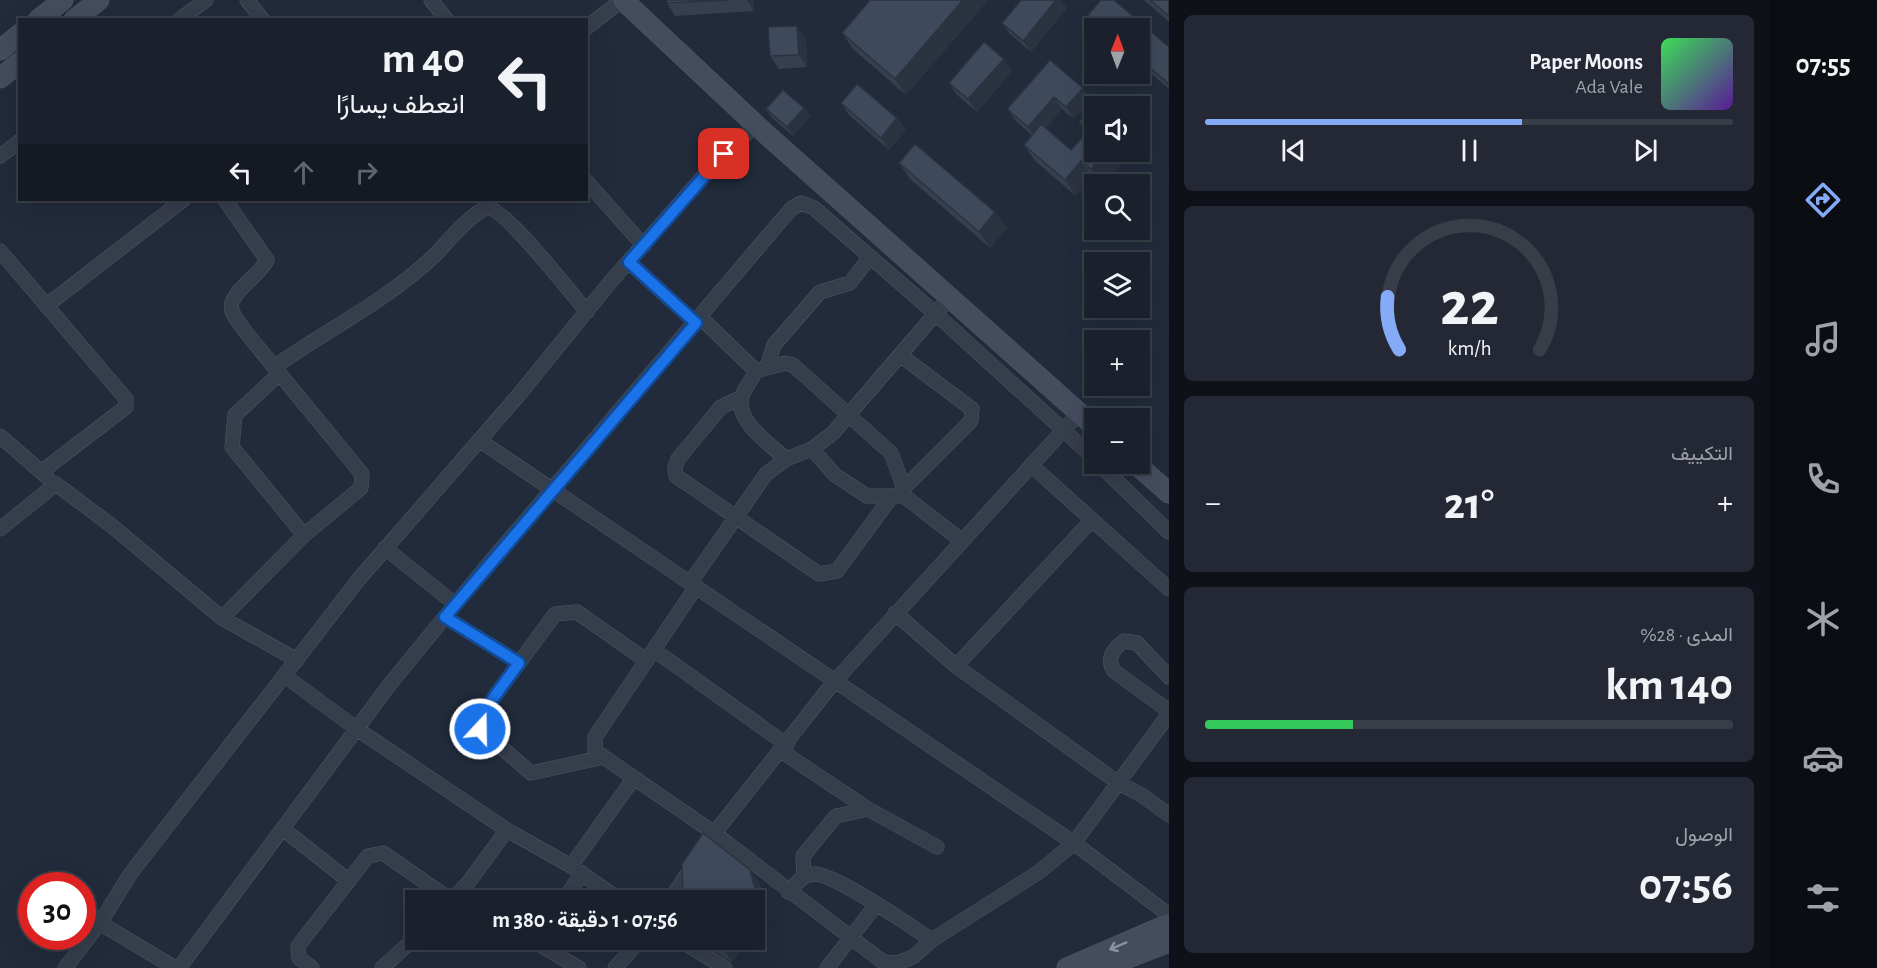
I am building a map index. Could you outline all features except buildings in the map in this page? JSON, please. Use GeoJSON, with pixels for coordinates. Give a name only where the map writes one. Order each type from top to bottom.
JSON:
{"type":"FeatureCollection","features":[{"type":"Feature","properties":{"kind":"street"},"geometry":{"type":"LineString","coordinates":[[40,18],[63,0]]}},
{"type":"Feature","properties":{"kind":"street"},"geometry":{"type":"LineString","coordinates":[[76,18],[99,0]]}},
{"type":"Feature","properties":{"kind":"street"},"geometry":{"type":"LineString","coordinates":[[182,18],[206,0]]}},
{"type":"Feature","properties":{"kind":"street"},"geometry":{"type":"LineString","coordinates":[[247,0],[261,18]]}},
{"type":"Feature","properties":{"kind":"street"},"geometry":{"type":"LineString","coordinates":[[431,0],[445,18]]}},
{"type":"Feature","properties":{"kind":"street"},"geometry":{"type":"LineString","coordinates":[[588,26],[623,0],[756,125],[1084,448]]}},
{"type":"Feature","properties":{"kind":"street"},"geometry":{"type":"LineString","coordinates":[[0,50],[18,36]]}},
{"type":"Feature","properties":{"kind":"street"},"geometry":{"type":"LineString","coordinates":[[0,78],[18,64]]}},
{"type":"Feature","properties":{"kind":"street"},"geometry":{"type":"LineString","coordinates":[[65,968],[100,923],[131,873],[385,548],[480,440],[629,262],[724,154],[756,125]]}},
{"type":"Feature","properties":{"kind":"street"},"geometry":{"type":"LineString","coordinates":[[0,156],[18,142]]}},
{"type":"Feature","properties":{"kind":"street"},"geometry":{"type":"LineString","coordinates":[[588,183],[644,246]]}},
{"type":"Feature","properties":{"kind":"street"},"geometry":{"type":"LineString","coordinates":[[46,306],[182,201]]}},
{"type":"Feature","properties":{"kind":"street"},"geometry":{"type":"LineString","coordinates":[[222,618],[303,535],[361,488],[364,479],[363,474],[277,370],[232,311],[231,306],[236,293],[267,260],[226,201]]}},
{"type":"Feature","properties":{"kind":"street"},"geometry":{"type":"LineString","coordinates":[[100,923],[177,968],[357,729],[455,604],[699,320],[791,209],[801,203],[814,208],[870,257],[942,306],[1084,418]]}},
{"type":"Feature","properties":{"kind":"street"},"geometry":{"type":"LineString","coordinates":[[303,535],[231,447],[231,432],[235,416],[277,370],[321,334],[367,309],[430,259],[487,208],[495,209],[515,228],[586,312]]}},
{"type":"Feature","properties":{"kind":"street"},"geometry":{"type":"LineString","coordinates":[[0,251],[126,399],[127,404],[41,472]]}},
{"type":"Feature","properties":{"kind":"street"},"geometry":{"type":"LineString","coordinates":[[786,459],[754,429],[742,411],[742,398],[774,345],[820,292],[850,283],[870,257]]}},
{"type":"Feature","properties":{"kind":"street"},"geometry":{"type":"LineString","coordinates":[[629,262],[761,369]]}},
{"type":"Feature","properties":{"kind":"street"},"geometry":{"type":"LineString","coordinates":[[942,306],[833,433],[812,449],[786,459],[766,474],[735,518],[650,656],[595,736],[595,751],[714,833],[849,939],[883,962],[897,963],[913,957],[933,940],[1039,872],[1074,843],[1117,782],[1163,733],[1169,713],[1114,671],[1110,665],[1116,646],[1124,641],[1137,643],[1169,677]]}},
{"type":"Feature","properties":{"kind":"street"},"geometry":{"type":"LineString","coordinates":[[742,398],[721,406],[678,459],[675,467],[676,476],[819,574],[837,571],[900,494],[971,421],[972,409],[900,355]]}},
{"type":"Feature","properties":{"kind":"street"},"geometry":{"type":"LineString","coordinates":[[761,369],[785,363],[792,365],[891,453],[900,494],[962,541]]}},
{"type":"Feature","properties":{"kind":"street"},"geometry":{"type":"LineString","coordinates":[[677,890],[714,833],[784,748],[834,682],[1079,413]]}},
{"type":"Feature","properties":{"kind":"street"},"geometry":{"type":"LineString","coordinates":[[0,436],[41,472],[112,526],[222,618],[297,660]]}},
{"type":"Feature","properties":{"kind":"street"},"geometry":{"type":"LineString","coordinates":[[480,440],[1074,843],[1169,915]]}},
{"type":"Feature","properties":{"kind":"street"},"geometry":{"type":"LineString","coordinates":[[812,449],[835,475],[867,496],[900,494]]}},
{"type":"Feature","properties":{"kind":"street"},"geometry":{"type":"LineString","coordinates":[[1031,465],[1169,589]]}},
{"type":"Feature","properties":{"kind":"street"},"geometry":{"type":"LineString","coordinates":[[1109,474],[1169,532]]}},
{"type":"Feature","properties":{"kind":"street"},"geometry":{"type":"LineString","coordinates":[[1147,474],[1169,494]]}},
{"type":"Feature","properties":{"kind":"street"},"geometry":{"type":"LineString","coordinates":[[0,530],[56,484]]}},
{"type":"Feature","properties":{"kind":"street"},"geometry":{"type":"LineString","coordinates":[[956,666],[1091,521]]}},
{"type":"Feature","properties":{"kind":"street"},"geometry":{"type":"LineString","coordinates":[[385,548],[455,604]]}},
{"type":"Feature","properties":{"kind":"street"},"geometry":{"type":"LineString","coordinates":[[604,757],[531,773],[480,729],[481,715],[555,614],[578,612],[650,656],[868,809],[937,846]]}},
{"type":"Feature","properties":{"kind":"street"},"geometry":{"type":"LineString","coordinates":[[895,614],[956,666],[1117,782],[1143,796],[1169,815]]}},
{"type":"Feature","properties":{"kind":"street"},"geometry":{"type":"LineString","coordinates":[[445,617],[519,663]]}},
{"type":"Feature","properties":{"kind":"street"},"geometry":{"type":"LineString","coordinates":[[285,676],[357,729],[507,830],[577,870],[606,890]]}},
{"type":"Feature","properties":{"kind":"street"},"geometry":{"type":"LineString","coordinates":[[568,890],[577,870],[634,778]]}},
{"type":"Feature","properties":{"kind":"street"},"geometry":{"type":"LineString","coordinates":[[804,876],[803,856],[836,816],[868,809]]}},
{"type":"Feature","properties":{"kind":"street"},"geometry":{"type":"LineString","coordinates":[[283,829],[349,881]]}},
{"type":"Feature","properties":{"kind":"street"},"geometry":{"type":"LineString","coordinates":[[466,890],[507,830]]}},
{"type":"Feature","properties":{"kind":"street"},"geometry":{"type":"LineString","coordinates":[[312,968],[299,958],[298,946],[368,856],[383,853],[437,890]]}},
{"type":"Feature","properties":{"kind":"street"},"geometry":{"type":"LineString","coordinates":[[788,892],[804,876],[816,874],[835,880],[933,940]]}},
{"type":"Feature","properties":{"kind":"street"},"geometry":{"type":"LineString","coordinates":[[827,968],[876,905]]}},
{"type":"Feature","properties":{"kind":"street"},"geometry":{"type":"LineString","coordinates":[[1067,968],[1169,924]]}},
{"type":"Feature","properties":{"kind":"street"},"geometry":{"type":"LineString","coordinates":[[1103,968],[1169,942]]}},
{"type":"Feature","properties":{"kind":"street"},"geometry":{"type":"LineString","coordinates":[[382,968],[405,947]]}},
{"type":"Feature","properties":{"kind":"street"},"geometry":{"type":"LineString","coordinates":[[550,950],[579,968]]}},
{"type":"Feature","properties":{"kind":"street"},"geometry":{"type":"LineString","coordinates":[[615,968],[631,950]]}},
{"type":"Feature","properties":{"kind":"street"},"geometry":{"type":"LineString","coordinates":[[690,950],[705,963],[725,968]]}},
{"type":"Feature","properties":{"kind":"route"},"geometry":{"type":"LineString","coordinates":[[480,729],[481,715],[519,663],[445,617],[696,323],[629,262],[724,154]]}}]}
